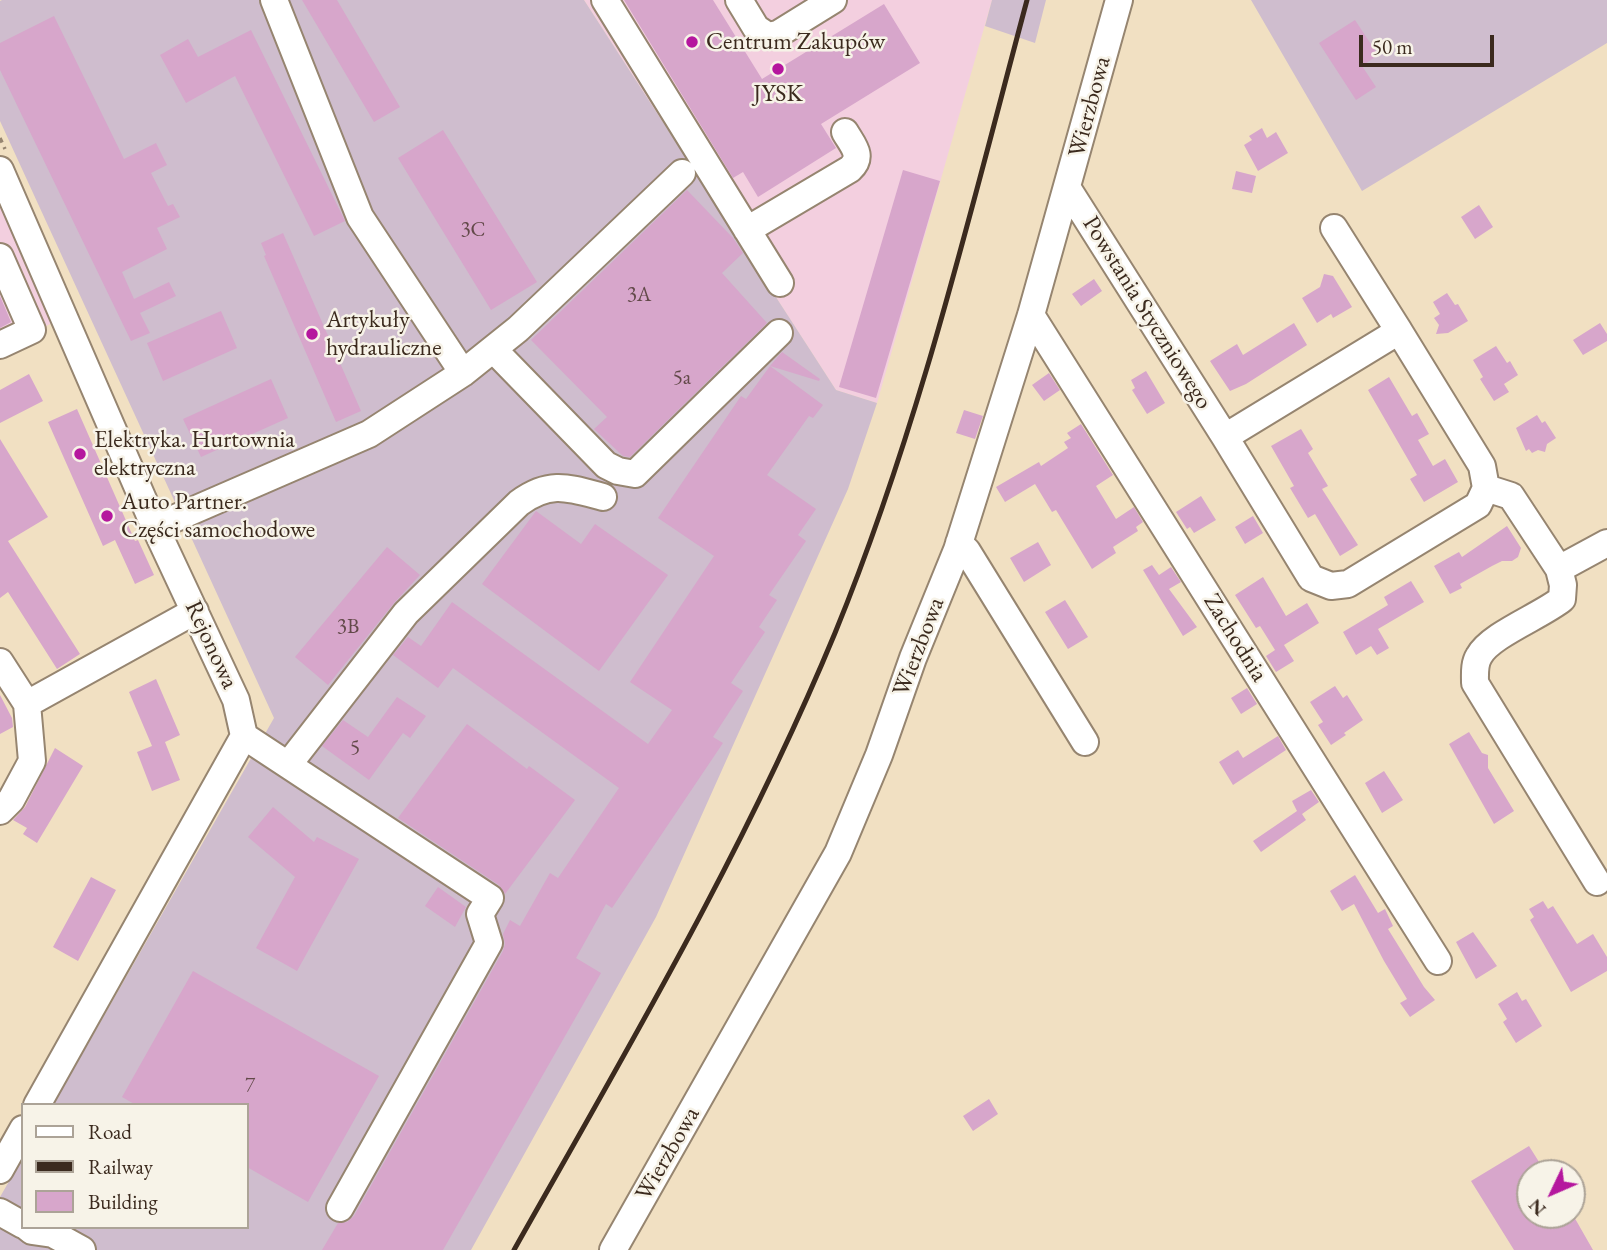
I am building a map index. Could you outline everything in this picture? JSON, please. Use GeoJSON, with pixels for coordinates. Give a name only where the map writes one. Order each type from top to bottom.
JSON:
{"type":"FeatureCollection","features":[{"type":"Feature","properties":{"kind":"street"},"geometry":{"type":"LineString","coordinates":[[274,0],[360,217],[463,373]]}},
{"type":"Feature","properties":{"kind":"street"},"geometry":{"type":"LineString","coordinates":[[605,0],[780,283]]}},
{"type":"Feature","properties":{"kind":"street"},"geometry":{"type":"LineString","coordinates":[[739,0],[757,29],[768,36],[778,34],[834,0]]}},
{"type":"Feature","properties":{"kind":"street","name":"Wierzbowa"},"geometry":{"type":"LineString","coordinates":[[613,1250],[838,853],[879,755],[913,657],[959,543],[1031,315],[1119,0]]}},
{"type":"Feature","properties":{"kind":"street"},"geometry":{"type":"LineString","coordinates":[[747,230],[857,163],[858,155],[845,132]]}},
{"type":"Feature","properties":{"kind":"street"},"geometry":{"type":"LineString","coordinates":[[155,527],[369,434],[463,373],[518,329],[682,173]]}},
{"type":"Feature","properties":{"kind":"street","name":"Rejonowa"},"geometry":{"type":"LineString","coordinates":[[2,182],[70,328],[155,527],[236,700],[244,736]]}},
{"type":"Feature","properties":{"kind":"street","name":"Powstania Styczniowego"},"geometry":{"type":"LineString","coordinates":[[1068,189],[1226,437],[1311,578],[1331,586],[1348,584],[1478,505],[1486,488]]}},
{"type":"Feature","properties":{"kind":"street"},"geometry":{"type":"LineString","coordinates":[[1334,228],[1482,466],[1486,488],[1511,496],[1559,569],[1563,585],[1562,599],[1486,645],[1478,657],[1475,683],[1597,882]]}},
{"type":"Feature","properties":{"kind":"street"},"geometry":{"type":"LineString","coordinates":[[0,257],[32,330],[0,345]]}},
{"type":"Feature","properties":{"kind":"street","name":"Zachodnia"},"geometry":{"type":"LineString","coordinates":[[1031,315],[1438,961]]}},
{"type":"Feature","properties":{"kind":"street"},"geometry":{"type":"LineString","coordinates":[[0,360],[70,328]]}},
{"type":"Feature","properties":{"kind":"street","name":"Powstania Styczniowego"},"geometry":{"type":"LineString","coordinates":[[1226,437],[1399,331]]}},
{"type":"Feature","properties":{"kind":"street"},"geometry":{"type":"LineString","coordinates":[[493,349],[606,465],[618,471],[635,474],[779,333]]}},
{"type":"Feature","properties":{"kind":"street"},"geometry":{"type":"LineString","coordinates":[[288,765],[405,613],[519,503],[535,491],[562,486],[603,497]]}},
{"type":"Feature","properties":{"kind":"street"},"geometry":{"type":"LineString","coordinates":[[959,543],[967,551],[1085,742]]}},
{"type":"Feature","properties":{"kind":"street"},"geometry":{"type":"LineString","coordinates":[[1559,569],[1607,543]]}},
{"type":"Feature","properties":{"kind":"street"},"geometry":{"type":"LineString","coordinates":[[27,704],[195,611]]}},
{"type":"Feature","properties":{"kind":"street"},"geometry":{"type":"LineString","coordinates":[[0,662],[27,704],[32,761],[11,800],[0,811]]}},
{"type":"Feature","properties":{"kind":"street"},"geometry":{"type":"LineString","coordinates":[[38,1103],[244,736],[491,898],[480,914],[489,943],[340,1208]]}},
{"type":"Feature","properties":{"kind":"street"},"geometry":{"type":"LineString","coordinates":[[0,1170],[21,1133]]}},
{"type":"Feature","properties":{"kind":"street"},"geometry":{"type":"LineString","coordinates":[[0,1212],[21,1229]]}},
{"type":"Feature","properties":{"kind":"street"},"geometry":{"type":"LineString","coordinates":[[26,1233],[53,1234],[82,1250]]}},
{"type":"Feature","properties":{"kind":"shaded area"},"geometry":{"type":"Polygon","coordinates":[[[584,0],[992,0],[877,403],[836,390],[584,0]]]}},
{"type":"Feature","properties":{"kind":"shaded area"},"geometry":{"type":"Polygon","coordinates":[[[584,0],[836,390],[877,403],[848,489],[656,917],[471,1250],[0,1250],[0,1197],[21,1160],[21,1229],[248,1229],[248,1103],[54,1103],[274,718],[0,121],[0,1],[584,0]]]}},
{"type":"Feature","properties":{"kind":"shaded area"},"geometry":{"type":"Polygon","coordinates":[[[992,0],[1046,0],[1035,43],[985,26],[992,0]]]}},
{"type":"Feature","properties":{"kind":"shaded area"},"geometry":{"type":"Polygon","coordinates":[[[1251,0],[1607,0],[1607,43],[1362,191],[1251,0]]]}},
{"type":"Feature","properties":{"kind":"shaded area"},"geometry":{"type":"Polygon","coordinates":[[[0,206],[52,323],[0,349],[0,206]]]}},
{"type":"Feature","properties":{"kind":"building"},"geometry":{"type":"Polygon","coordinates":[[[302,0],[337,0],[400,107],[374,122],[302,0]]]}},
{"type":"Feature","properties":{"kind":"building"},"geometry":{"type":"Polygon","coordinates":[[[624,0],[713,0],[762,79],[884,4],[920,63],[821,124],[836,148],[758,197],[743,172],[733,178],[624,0]]]}},
{"type":"Feature","properties":{"kind":"building"},"geometry":{"type":"Polygon","coordinates":[[[54,16],[124,159],[156,143],[167,165],[151,173],[168,206],[173,204],[180,217],[157,228],[167,249],[122,272],[134,299],[169,282],[176,296],[140,313],[150,333],[131,341],[0,70],[0,43],[54,16]]]}},
{"type":"Feature","properties":{"kind":"building"},"geometry":{"type":"Polygon","coordinates":[[[1355,20],[1378,55],[1362,66],[1376,87],[1356,100],[1319,43],[1355,20]]]}},
{"type":"Feature","properties":{"kind":"building"},"geometry":{"type":"Polygon","coordinates":[[[251,30],[345,221],[314,236],[235,76],[186,103],[160,55],[188,39],[198,57],[251,30]]]}},
{"type":"Feature","properties":{"kind":"building"},"geometry":{"type":"Polygon","coordinates":[[[1262,128],[1267,138],[1276,132],[1288,153],[1258,171],[1244,145],[1252,140],[1249,136],[1262,128]]]}},
{"type":"Feature","properties":{"kind":"building"},"geometry":{"type":"Polygon","coordinates":[[[443,130],[537,282],[491,310],[398,158],[443,130]]]}},
{"type":"Feature","properties":{"kind":"building"},"geometry":{"type":"Polygon","coordinates":[[[903,170],[940,181],[876,398],[839,387],[903,170]]]}},
{"type":"Feature","properties":{"kind":"building"},"geometry":{"type":"Polygon","coordinates":[[[1236,171],[1256,176],[1252,193],[1232,189],[1236,171]]]}},
{"type":"Feature","properties":{"kind":"building"},"geometry":{"type":"Polygon","coordinates":[[[687,190],[733,238],[743,253],[722,273],[767,323],[630,457],[623,456],[594,429],[607,417],[531,340],[687,190]]]}},
{"type":"Feature","properties":{"kind":"building"},"geometry":{"type":"Polygon","coordinates":[[[1479,205],[1493,227],[1475,239],[1461,217],[1479,205]]]}},
{"type":"Feature","properties":{"kind":"building","name":"Artykuły hydrauliczne"},"geometry":{"type":"Polygon","coordinates":[[[283,233],[361,411],[336,422],[264,256],[266,255],[261,243],[283,233]]]}},
{"type":"Feature","properties":{"kind":"building"},"geometry":{"type":"Polygon","coordinates":[[[1324,274],[1333,276],[1352,307],[1333,318],[1331,314],[1317,323],[1302,298],[1320,287],[1324,274]]]}},
{"type":"Feature","properties":{"kind":"building"},"geometry":{"type":"Polygon","coordinates":[[[1094,279],[1102,291],[1081,306],[1072,294],[1094,279]]]}},
{"type":"Feature","properties":{"kind":"building"},"geometry":{"type":"Polygon","coordinates":[[[1447,293],[1455,305],[1458,304],[1468,321],[1448,333],[1436,334],[1439,325],[1434,318],[1440,314],[1433,302],[1447,293]]]}},
{"type":"Feature","properties":{"kind":"building"},"geometry":{"type":"Polygon","coordinates":[[[0,296],[11,322],[0,328],[0,296]]]}},
{"type":"Feature","properties":{"kind":"building"},"geometry":{"type":"Polygon","coordinates":[[[221,311],[237,348],[163,381],[147,343],[221,311]]]}},
{"type":"Feature","properties":{"kind":"building"},"geometry":{"type":"Polygon","coordinates":[[[1294,323],[1307,345],[1246,384],[1230,391],[1210,361],[1237,344],[1243,355],[1294,323]]]}},
{"type":"Feature","properties":{"kind":"building"},"geometry":{"type":"Polygon","coordinates":[[[1600,323],[1607,334],[1607,341],[1583,355],[1573,340],[1600,323]]]}},
{"type":"Feature","properties":{"kind":"building"},"geometry":{"type":"Polygon","coordinates":[[[1496,346],[1518,375],[1504,384],[1509,392],[1494,401],[1480,379],[1483,377],[1473,360],[1496,346]]]}},
{"type":"Feature","properties":{"kind":"building"},"geometry":{"type":"Polygon","coordinates":[[[782,352],[820,379],[819,381],[770,366],[782,352]]]}},
{"type":"Feature","properties":{"kind":"building"},"geometry":{"type":"Polygon","coordinates":[[[770,366],[823,405],[813,418],[809,416],[767,475],[816,509],[798,535],[806,541],[769,595],[777,600],[759,627],[765,632],[731,683],[743,691],[713,737],[723,743],[612,908],[606,904],[576,958],[601,973],[443,1250],[322,1250],[338,1223],[347,1222],[354,1216],[503,951],[503,934],[510,920],[520,926],[550,873],[558,878],[619,788],[453,668],[438,688],[393,655],[408,637],[421,646],[452,602],[648,744],[672,710],[630,682],[714,556],[658,518],[741,396],[746,399],[770,366]]]}},
{"type":"Feature","properties":{"kind":"building"},"geometry":{"type":"Polygon","coordinates":[[[1146,371],[1165,403],[1147,414],[1132,390],[1135,388],[1131,380],[1146,371]]]}},
{"type":"Feature","properties":{"kind":"building"},"geometry":{"type":"Polygon","coordinates":[[[1049,373],[1060,390],[1044,401],[1032,385],[1049,373]]]}},
{"type":"Feature","properties":{"kind":"building"},"geometry":{"type":"Polygon","coordinates":[[[29,374],[43,401],[0,423],[0,390],[29,374]]]}},
{"type":"Feature","properties":{"kind":"building"},"geometry":{"type":"Polygon","coordinates":[[[1389,377],[1412,416],[1417,413],[1429,434],[1418,440],[1433,466],[1445,459],[1458,482],[1424,502],[1410,479],[1417,475],[1368,390],[1389,377]]]}},
{"type":"Feature","properties":{"kind":"building"},"geometry":{"type":"Polygon","coordinates":[[[271,379],[288,418],[201,457],[183,419],[271,379]]]}},
{"type":"Feature","properties":{"kind":"building"},"geometry":{"type":"Polygon","coordinates":[[[77,409],[135,541],[138,540],[154,575],[135,584],[115,540],[103,546],[48,422],[77,409]]]}},
{"type":"Feature","properties":{"kind":"building"},"geometry":{"type":"Polygon","coordinates":[[[964,410],[983,416],[975,439],[956,433],[964,410]]]}},
{"type":"Feature","properties":{"kind":"building"},"geometry":{"type":"Polygon","coordinates":[[[1537,415],[1542,423],[1545,421],[1556,438],[1547,444],[1545,452],[1538,450],[1532,453],[1529,449],[1526,451],[1516,428],[1537,415]]]}},
{"type":"Feature","properties":{"kind":"building"},"geometry":{"type":"Polygon","coordinates":[[[1081,424],[1113,475],[1096,486],[1116,519],[1134,507],[1143,522],[1136,527],[1138,531],[1113,547],[1116,553],[1092,569],[1056,510],[1052,512],[1035,484],[1005,502],[996,487],[1039,462],[1041,466],[1068,448],[1064,442],[1071,438],[1067,433],[1081,424]]]}},
{"type":"Feature","properties":{"kind":"building"},"geometry":{"type":"Polygon","coordinates":[[[1301,429],[1313,449],[1308,453],[1328,486],[1322,489],[1358,545],[1340,556],[1315,514],[1308,518],[1290,488],[1294,486],[1271,446],[1301,429]]]}},
{"type":"Feature","properties":{"kind":"building"},"geometry":{"type":"Polygon","coordinates":[[[0,439],[48,517],[8,541],[80,654],[57,669],[8,592],[0,598],[0,439]]]}},
{"type":"Feature","properties":{"kind":"building"},"geometry":{"type":"Polygon","coordinates":[[[1201,496],[1216,520],[1194,533],[1190,527],[1187,529],[1176,512],[1201,496]]]}},
{"type":"Feature","properties":{"kind":"building"},"geometry":{"type":"Polygon","coordinates":[[[536,511],[581,544],[595,524],[668,575],[599,671],[482,584],[536,511]]]}},
{"type":"Feature","properties":{"kind":"building"},"geometry":{"type":"Polygon","coordinates":[[[1253,516],[1263,533],[1245,544],[1235,527],[1253,516]]]}},
{"type":"Feature","properties":{"kind":"building"},"geometry":{"type":"Polygon","coordinates":[[[1507,526],[1521,548],[1518,557],[1492,566],[1460,584],[1462,588],[1450,594],[1434,566],[1459,552],[1462,557],[1507,526]]]}},
{"type":"Feature","properties":{"kind":"building"},"geometry":{"type":"Polygon","coordinates":[[[1038,542],[1051,565],[1024,582],[1010,558],[1038,542]]]}},
{"type":"Feature","properties":{"kind":"building"},"geometry":{"type":"Polygon","coordinates":[[[387,547],[420,575],[328,685],[295,657],[387,547]]]}},
{"type":"Feature","properties":{"kind":"building"},"geometry":{"type":"Polygon","coordinates":[[[1152,565],[1159,575],[1171,567],[1181,582],[1169,589],[1197,627],[1183,636],[1143,570],[1152,565]]]}},
{"type":"Feature","properties":{"kind":"building"},"geometry":{"type":"Polygon","coordinates":[[[1263,577],[1286,616],[1307,603],[1319,623],[1284,645],[1294,661],[1276,672],[1266,656],[1275,650],[1260,626],[1256,628],[1235,595],[1263,577]]]}},
{"type":"Feature","properties":{"kind":"building"},"geometry":{"type":"Polygon","coordinates":[[[1411,581],[1424,602],[1378,629],[1389,648],[1377,655],[1371,646],[1356,655],[1343,632],[1388,605],[1384,597],[1411,581]]]}},
{"type":"Feature","properties":{"kind":"building"},"geometry":{"type":"Polygon","coordinates":[[[1065,600],[1088,637],[1068,649],[1045,612],[1065,600]]]}},
{"type":"Feature","properties":{"kind":"building"},"geometry":{"type":"Polygon","coordinates":[[[156,679],[180,735],[165,742],[180,780],[152,791],[137,752],[152,746],[129,692],[156,679]]]}},
{"type":"Feature","properties":{"kind":"building"},"geometry":{"type":"Polygon","coordinates":[[[1335,686],[1343,698],[1347,695],[1363,720],[1331,745],[1318,725],[1323,722],[1310,702],[1335,686]]]}},
{"type":"Feature","properties":{"kind":"building"},"geometry":{"type":"Polygon","coordinates":[[[1247,688],[1257,704],[1241,714],[1231,698],[1247,688]]]}},
{"type":"Feature","properties":{"kind":"building"},"geometry":{"type":"Polygon","coordinates":[[[0,695],[12,718],[13,727],[0,734],[0,695]]]}},
{"type":"Feature","properties":{"kind":"building"},"geometry":{"type":"Polygon","coordinates":[[[397,697],[426,716],[410,738],[403,733],[369,780],[322,746],[343,720],[368,737],[397,697]]]}},
{"type":"Feature","properties":{"kind":"building"},"geometry":{"type":"Polygon","coordinates":[[[467,724],[527,769],[529,766],[575,800],[505,894],[499,885],[398,818],[467,724]]]}},
{"type":"Feature","properties":{"kind":"building"},"geometry":{"type":"Polygon","coordinates":[[[1469,732],[1482,753],[1488,755],[1488,768],[1514,811],[1494,824],[1449,744],[1469,732]]]}},
{"type":"Feature","properties":{"kind":"building"},"geometry":{"type":"Polygon","coordinates":[[[1278,736],[1286,750],[1233,785],[1219,762],[1238,750],[1243,758],[1278,736]]]}},
{"type":"Feature","properties":{"kind":"building"},"geometry":{"type":"Polygon","coordinates":[[[55,748],[83,766],[37,843],[23,834],[27,828],[13,820],[25,807],[55,748]]]}},
{"type":"Feature","properties":{"kind":"building"},"geometry":{"type":"Polygon","coordinates":[[[1384,771],[1403,800],[1382,813],[1365,783],[1384,771]]]}},
{"type":"Feature","properties":{"kind":"building"},"geometry":{"type":"Polygon","coordinates":[[[1311,790],[1319,802],[1302,814],[1306,820],[1261,852],[1253,841],[1297,811],[1292,801],[1311,790]]]}},
{"type":"Feature","properties":{"kind":"building"},"geometry":{"type":"Polygon","coordinates":[[[273,807],[314,842],[317,837],[359,859],[297,971],[256,948],[295,877],[248,837],[273,807]]]}},
{"type":"Feature","properties":{"kind":"building"},"geometry":{"type":"Polygon","coordinates":[[[1355,875],[1378,913],[1385,909],[1393,926],[1388,929],[1435,1000],[1410,1017],[1400,1003],[1407,999],[1354,904],[1342,911],[1330,891],[1355,875]]]}},
{"type":"Feature","properties":{"kind":"building"},"geometry":{"type":"Polygon","coordinates":[[[91,877],[116,890],[78,961],[53,947],[91,877]]]}},
{"type":"Feature","properties":{"kind":"building"},"geometry":{"type":"Polygon","coordinates":[[[438,887],[466,907],[455,927],[425,906],[438,887]]]}},
{"type":"Feature","properties":{"kind":"building"},"geometry":{"type":"Polygon","coordinates":[[[1543,901],[1548,909],[1553,906],[1577,944],[1593,934],[1607,957],[1607,971],[1571,992],[1530,920],[1534,917],[1529,909],[1543,901]]]}},
{"type":"Feature","properties":{"kind":"building"},"geometry":{"type":"Polygon","coordinates":[[[1473,932],[1497,966],[1476,979],[1456,942],[1473,932]]]}},
{"type":"Feature","properties":{"kind":"building"},"geometry":{"type":"Polygon","coordinates":[[[193,971],[379,1076],[308,1202],[248,1168],[248,1103],[132,1103],[122,1097],[193,971]]]}},
{"type":"Feature","properties":{"kind":"building"},"geometry":{"type":"Polygon","coordinates":[[[1517,992],[1522,1001],[1526,999],[1542,1026],[1516,1043],[1503,1022],[1507,1019],[1498,1004],[1517,992]]]}},
{"type":"Feature","properties":{"kind":"building"},"geometry":{"type":"Polygon","coordinates":[[[989,1099],[998,1114],[973,1131],[963,1116],[989,1099]]]}},
{"type":"Feature","properties":{"kind":"building"},"geometry":{"type":"Polygon","coordinates":[[[1529,1146],[1537,1159],[1516,1159],[1516,1229],[1581,1229],[1593,1250],[1514,1250],[1471,1181],[1529,1146]]]}},
{"type":"Feature","properties":{"kind":"railway"},"geometry":{"type":"LineString","coordinates":[[514,1250],[684,946],[763,792],[835,633],[865,556],[918,399],[1027,0]]}},
{"type":"Feature","properties":{"kind":"place","name":"Centrum Zakupów"},"geometry":{"type":"Point","coordinates":[692,42]}},
{"type":"Feature","properties":{"kind":"place","name":"JYSK"},"geometry":{"type":"Point","coordinates":[778,69]}},
{"type":"Feature","properties":{"kind":"place","name":"Artykuły hydrauliczne"},"geometry":{"type":"Point","coordinates":[312,334]}},
{"type":"Feature","properties":{"kind":"place","name":"Elektryka. Hurtownia elektryczna"},"geometry":{"type":"Point","coordinates":[80,454]}},
{"type":"Feature","properties":{"kind":"place","name":"Auto Partner. Części samochodowe"},"geometry":{"type":"Point","coordinates":[107,516]}}]}
